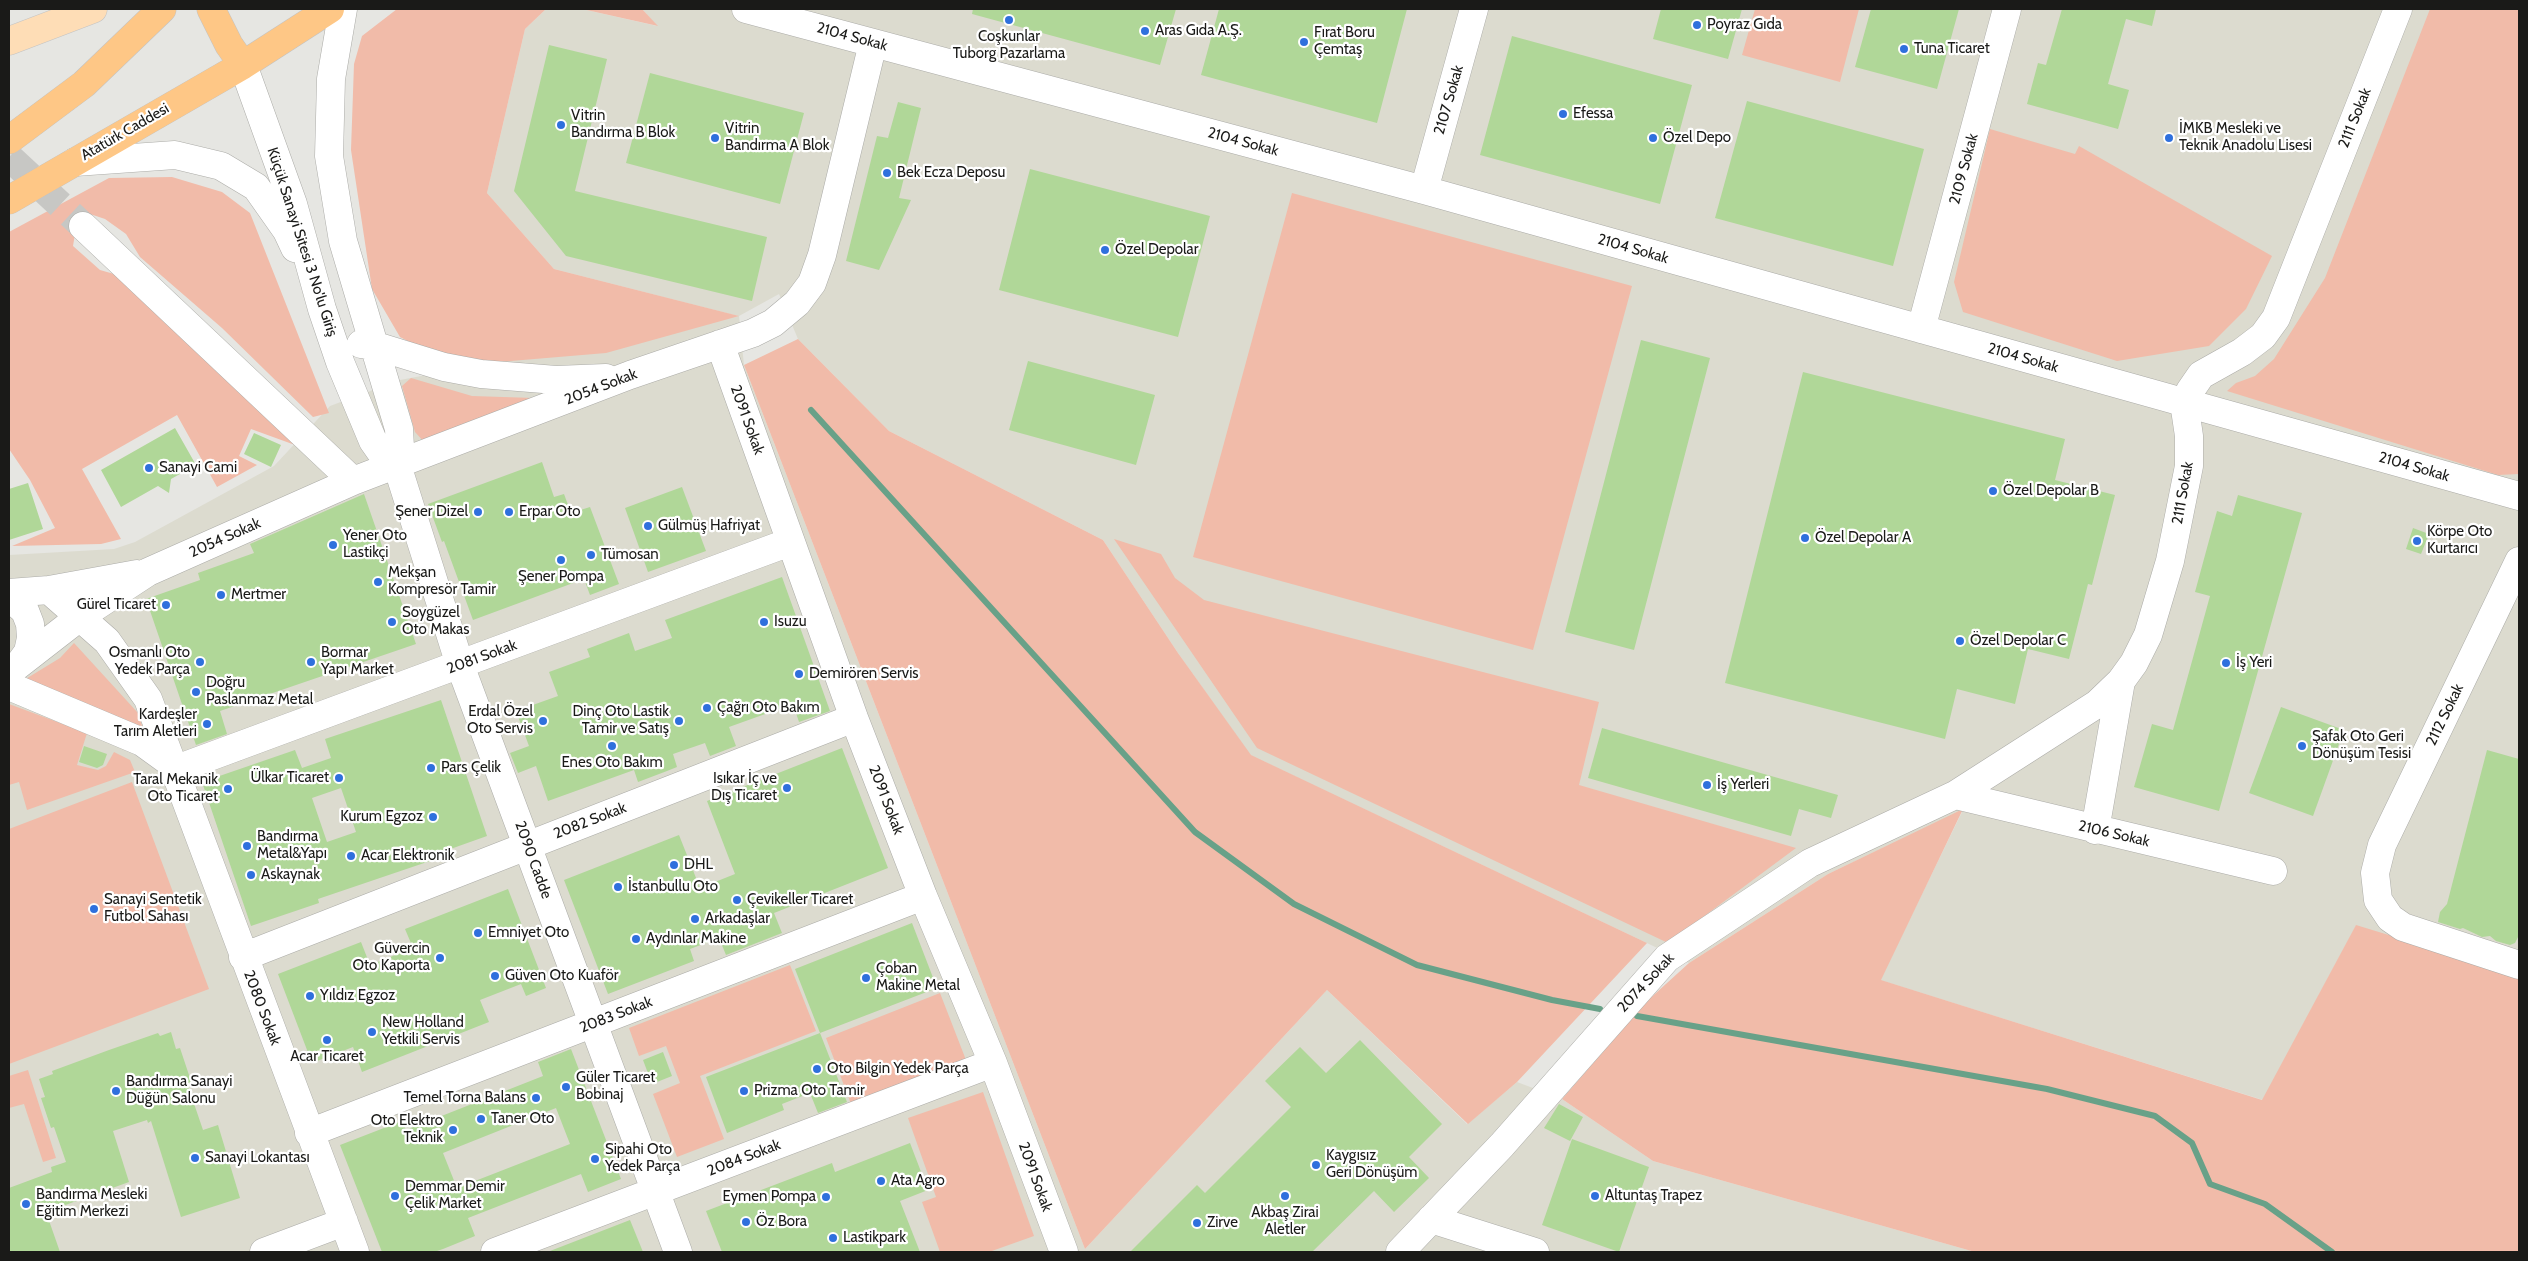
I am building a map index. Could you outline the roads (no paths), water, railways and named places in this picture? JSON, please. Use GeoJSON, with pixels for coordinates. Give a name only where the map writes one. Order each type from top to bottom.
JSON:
{"type":"FeatureCollection","features":[{"type":"Feature","properties":{"kind":"highway"},"geometry":{"type":"LineString","coordinates":[[9,140],[84,84],[162,9]]}},
{"type":"Feature","properties":{"kind":"highway"},"geometry":{"type":"LineString","coordinates":[[211,9],[229,45],[243,65]]}},
{"type":"Feature","properties":{"kind":"highway","name":"Atatürk Caddesi"},"geometry":{"type":"LineString","coordinates":[[9,200],[243,65],[330,9]]}},
{"type":"Feature","properties":{"kind":"main road"},"geometry":{"type":"LineString","coordinates":[[9,41],[94,9]]}},
{"type":"Feature","properties":{"kind":"street"},"geometry":{"type":"LineString","coordinates":[[343,9],[331,79],[329,156],[343,241],[373,344]]}},
{"type":"Feature","properties":{"kind":"street","name":"2104 Sokak"},"geometry":{"type":"LineString","coordinates":[[746,9],[1424,190],[2519,496]]}},
{"type":"Feature","properties":{"kind":"street","name":"2107 Sokak"},"geometry":{"type":"LineString","coordinates":[[1424,190],[1474,9]]}},
{"type":"Feature","properties":{"kind":"street","name":"2109 Sokak"},"geometry":{"type":"LineString","coordinates":[[1921,329],[2007,9]]}},
{"type":"Feature","properties":{"kind":"street","name":"2111 Sokak"},"geometry":{"type":"LineString","coordinates":[[1955,795],[2097,704],[2121,681],[2134,663],[2148,635],[2170,561],[2190,466],[2189,436],[2185,415],[2190,391],[2201,375],[2256,342],[2269,330],[2276,318],[2398,9]]}},
{"type":"Feature","properties":{"kind":"street","name":"2054 Sokak"},"geometry":{"type":"LineString","coordinates":[[12,674],[81,616],[148,572],[353,481],[630,375],[720,344],[773,323],[798,303],[812,283],[822,255],[873,43]]}},
{"type":"Feature","properties":{"kind":"street","name":"Küçük Sanayi Sitesi 3 No'lu Giriş"},"geometry":{"type":"LineString","coordinates":[[243,65],[293,204],[322,309],[340,362]]}},
{"type":"Feature","properties":{"kind":"street"},"geometry":{"type":"LineString","coordinates":[[75,162],[175,155],[221,166],[256,187],[287,231],[322,309]]}},
{"type":"Feature","properties":{"kind":"street"},"geometry":{"type":"LineString","coordinates":[[84,226],[353,481]]}},
{"type":"Feature","properties":{"kind":"street"},"geometry":{"type":"LineString","coordinates":[[397,465],[380,451],[373,441],[340,362],[352,346],[373,344],[444,367],[518,378],[556,380],[630,375]]}},
{"type":"Feature","properties":{"kind":"street","name":"2090 Cadde"},"geometry":{"type":"LineString","coordinates":[[373,344],[399,429],[400,448],[397,465],[460,665],[678,1252]]}},
{"type":"Feature","properties":{"kind":"street","name":"2091 Sokak"},"geometry":{"type":"LineString","coordinates":[[720,344],[854,718],[923,896],[993,1063],[1057,1250]]}},
{"type":"Feature","properties":{"kind":"street","name":"2081 Sokak"},"geometry":{"type":"LineString","coordinates":[[172,766],[460,665],[790,542]]}},
{"type":"Feature","properties":{"kind":"street","name":"2112 Sokak"},"geometry":{"type":"LineString","coordinates":[[2519,562],[2382,845],[2375,873],[2378,900],[2390,918],[2403,928],[2519,965]]}},
{"type":"Feature","properties":{"kind":"street","name":"2054 Sokak"},"geometry":{"type":"LineString","coordinates":[[9,595],[49,590],[148,572]]}},
{"type":"Feature","properties":{"kind":"street","name":"2080 Sokak"},"geometry":{"type":"LineString","coordinates":[[49,590],[81,616],[107,641],[148,699],[355,1252]]}},
{"type":"Feature","properties":{"kind":"street","name":"2054 Sokak"},"geometry":{"type":"LineString","coordinates":[[9,595],[25,611],[30,624],[30,645],[12,674]]}},
{"type":"Feature","properties":{"kind":"street"},"geometry":{"type":"LineString","coordinates":[[12,674],[142,742],[172,766]]}},
{"type":"Feature","properties":{"kind":"street"},"geometry":{"type":"LineString","coordinates":[[2095,830],[2121,681]]}},
{"type":"Feature","properties":{"kind":"street","name":"2082 Sokak"},"geometry":{"type":"LineString","coordinates":[[243,957],[854,718]]}},
{"type":"Feature","properties":{"kind":"street","name":"2106 Sokak"},"geometry":{"type":"LineString","coordinates":[[1955,795],[2273,872]]}},
{"type":"Feature","properties":{"kind":"street","name":"2074 Sokak"},"geometry":{"type":"LineString","coordinates":[[1400,1252],[1502,1145],[1666,958],[1810,863],[1955,795]]}},
{"type":"Feature","properties":{"kind":"street","name":"2083 Sokak"},"geometry":{"type":"LineString","coordinates":[[310,1133],[923,896]]}},
{"type":"Feature","properties":{"kind":"street","name":"2084 Sokak"},"geometry":{"type":"LineString","coordinates":[[495,1252],[993,1063]]}},
{"type":"Feature","properties":{"kind":"street"},"geometry":{"type":"LineString","coordinates":[[1431,1218],[1536,1252]]}},
{"type":"Feature","properties":{"kind":"street"},"geometry":{"type":"LineString","coordinates":[[264,1252],[344,1222]]}},
{"type":"Feature","properties":{"kind":"waterway"},"geometry":{"type":"LineString","coordinates":[[811,410],[1195,832],[1294,904],[1417,965],[1552,1000],[1600,1009]]}},
{"type":"Feature","properties":{"kind":"waterway"},"geometry":{"type":"LineString","coordinates":[[1637,1016],[2047,1089],[2155,1116],[2192,1143],[2210,1184],[2265,1204],[2332,1252]]}},
{"type":"Feature","properties":{"kind":"tunnel"},"geometry":{"type":"LineString","coordinates":[[9,157],[83,226]]}},
{"type":"Feature","properties":{"kind":"place","name":"Coşkunlar Tuborg Pazarlama"},"geometry":{"type":"Point","coordinates":[1009,20]}},
{"type":"Feature","properties":{"kind":"place","name":"Poyraz Gıda"},"geometry":{"type":"Point","coordinates":[1697,25]}},
{"type":"Feature","properties":{"kind":"place","name":"Aras Gıda A.Ş."},"geometry":{"type":"Point","coordinates":[1145,31]}},
{"type":"Feature","properties":{"kind":"place","name":"Fırat Boru Çemtaş"},"geometry":{"type":"Point","coordinates":[1304,42]}},
{"type":"Feature","properties":{"kind":"place","name":"Tuna Ticaret"},"geometry":{"type":"Point","coordinates":[1904,49]}},
{"type":"Feature","properties":{"kind":"place","name":"Efessa"},"geometry":{"type":"Point","coordinates":[1563,114]}},
{"type":"Feature","properties":{"kind":"place","name":"Vitrin Bandırma B Blok"},"geometry":{"type":"Point","coordinates":[561,125]}},
{"type":"Feature","properties":{"kind":"place","name":"Vitrin Bandırma A Blok"},"geometry":{"type":"Point","coordinates":[715,138]}},
{"type":"Feature","properties":{"kind":"place","name":"Özel Depo"},"geometry":{"type":"Point","coordinates":[1653,138]}},
{"type":"Feature","properties":{"kind":"place","name":"İMKB Mesleki ve Teknik Anadolu Lisesi"},"geometry":{"type":"Point","coordinates":[2169,138]}},
{"type":"Feature","properties":{"kind":"place","name":"Bek Ecza Deposu"},"geometry":{"type":"Point","coordinates":[887,173]}},
{"type":"Feature","properties":{"kind":"place","name":"Özel Depolar"},"geometry":{"type":"Point","coordinates":[1105,250]}},
{"type":"Feature","properties":{"kind":"place","name":"Sanayi Cami"},"geometry":{"type":"Point","coordinates":[149,468]}},
{"type":"Feature","properties":{"kind":"place","name":"Özel Depolar B"},"geometry":{"type":"Point","coordinates":[1993,491]}},
{"type":"Feature","properties":{"kind":"place","name":"Şener Dizel"},"geometry":{"type":"Point","coordinates":[478,512]}},
{"type":"Feature","properties":{"kind":"place","name":"Erpar Oto"},"geometry":{"type":"Point","coordinates":[509,512]}},
{"type":"Feature","properties":{"kind":"place","name":"Gülmüş Hafriyat"},"geometry":{"type":"Point","coordinates":[648,526]}},
{"type":"Feature","properties":{"kind":"place","name":"Özel Depolar A"},"geometry":{"type":"Point","coordinates":[1805,538]}},
{"type":"Feature","properties":{"kind":"place","name":"Körpe Oto Kurtarıcı"},"geometry":{"type":"Point","coordinates":[2417,541]}},
{"type":"Feature","properties":{"kind":"place","name":"Yener Oto Lastikçi"},"geometry":{"type":"Point","coordinates":[333,545]}},
{"type":"Feature","properties":{"kind":"place","name":"Tümosan"},"geometry":{"type":"Point","coordinates":[591,555]}},
{"type":"Feature","properties":{"kind":"place","name":"Şener Pompa"},"geometry":{"type":"Point","coordinates":[561,560]}},
{"type":"Feature","properties":{"kind":"place","name":"Mekşan Kompresör Tamir"},"geometry":{"type":"Point","coordinates":[378,582]}},
{"type":"Feature","properties":{"kind":"place","name":"Mertmer"},"geometry":{"type":"Point","coordinates":[221,595]}},
{"type":"Feature","properties":{"kind":"place","name":"Gürel Ticaret"},"geometry":{"type":"Point","coordinates":[166,605]}},
{"type":"Feature","properties":{"kind":"place","name":"Soygüzel Oto Makas"},"geometry":{"type":"Point","coordinates":[392,622]}},
{"type":"Feature","properties":{"kind":"place","name":"Isuzu"},"geometry":{"type":"Point","coordinates":[764,622]}},
{"type":"Feature","properties":{"kind":"place","name":"Özel Depolar C"},"geometry":{"type":"Point","coordinates":[1960,641]}},
{"type":"Feature","properties":{"kind":"place","name":"Osmanlı Oto Yedek Parça"},"geometry":{"type":"Point","coordinates":[200,662]}},
{"type":"Feature","properties":{"kind":"place","name":"Bormar Yapı Market"},"geometry":{"type":"Point","coordinates":[311,662]}},
{"type":"Feature","properties":{"kind":"place","name":"İş Yeri"},"geometry":{"type":"Point","coordinates":[2226,663]}},
{"type":"Feature","properties":{"kind":"place","name":"Demirören Servis"},"geometry":{"type":"Point","coordinates":[799,674]}},
{"type":"Feature","properties":{"kind":"place","name":"Doğru Paslanmaz Metal"},"geometry":{"type":"Point","coordinates":[196,692]}},
{"type":"Feature","properties":{"kind":"place","name":"Çağrı Oto Bakım"},"geometry":{"type":"Point","coordinates":[707,708]}},
{"type":"Feature","properties":{"kind":"place","name":"Erdal Özel Oto Servis"},"geometry":{"type":"Point","coordinates":[543,721]}},
{"type":"Feature","properties":{"kind":"place","name":"Dinç Oto Lastik Tamir ve Satış"},"geometry":{"type":"Point","coordinates":[679,721]}},
{"type":"Feature","properties":{"kind":"place","name":"Kardeşler Tarım Aletleri"},"geometry":{"type":"Point","coordinates":[207,724]}},
{"type":"Feature","properties":{"kind":"place","name":"Enes Oto Bakım"},"geometry":{"type":"Point","coordinates":[612,746]}},
{"type":"Feature","properties":{"kind":"place","name":"Şafak Oto Geri Dönüşüm Tesisi"},"geometry":{"type":"Point","coordinates":[2302,746]}},
{"type":"Feature","properties":{"kind":"place","name":"Pars Çelik"},"geometry":{"type":"Point","coordinates":[431,768]}},
{"type":"Feature","properties":{"kind":"place","name":"Ülkar Ticaret"},"geometry":{"type":"Point","coordinates":[339,778]}},
{"type":"Feature","properties":{"kind":"place","name":"İş Yerleri"},"geometry":{"type":"Point","coordinates":[1707,785]}},
{"type":"Feature","properties":{"kind":"place","name":"Isıkar İç ve Dış Ticaret"},"geometry":{"type":"Point","coordinates":[787,788]}},
{"type":"Feature","properties":{"kind":"place","name":"Taral Mekanik Oto Ticaret"},"geometry":{"type":"Point","coordinates":[228,789]}},
{"type":"Feature","properties":{"kind":"place","name":"Kurum Egzoz"},"geometry":{"type":"Point","coordinates":[433,817]}},
{"type":"Feature","properties":{"kind":"place","name":"Bandırma Metal&Yapı"},"geometry":{"type":"Point","coordinates":[247,846]}},
{"type":"Feature","properties":{"kind":"place","name":"Acar Elektronik"},"geometry":{"type":"Point","coordinates":[351,856]}},
{"type":"Feature","properties":{"kind":"place","name":"DHL"},"geometry":{"type":"Point","coordinates":[674,865]}},
{"type":"Feature","properties":{"kind":"place","name":"Askaynak"},"geometry":{"type":"Point","coordinates":[251,875]}},
{"type":"Feature","properties":{"kind":"place","name":"İstanbullu Oto"},"geometry":{"type":"Point","coordinates":[618,887]}},
{"type":"Feature","properties":{"kind":"place","name":"Çevikeller Ticaret"},"geometry":{"type":"Point","coordinates":[737,900]}},
{"type":"Feature","properties":{"kind":"place","name":"Sanayi Sentetik Futbol Sahası"},"geometry":{"type":"Point","coordinates":[94,909]}},
{"type":"Feature","properties":{"kind":"place","name":"Arkadaşlar"},"geometry":{"type":"Point","coordinates":[695,919]}},
{"type":"Feature","properties":{"kind":"place","name":"Emniyet Oto"},"geometry":{"type":"Point","coordinates":[478,933]}},
{"type":"Feature","properties":{"kind":"place","name":"Aydınlar Makine"},"geometry":{"type":"Point","coordinates":[636,939]}},
{"type":"Feature","properties":{"kind":"place","name":"Güvercin Oto Kaporta"},"geometry":{"type":"Point","coordinates":[440,958]}},
{"type":"Feature","properties":{"kind":"place","name":"Güven Oto Kuaför"},"geometry":{"type":"Point","coordinates":[495,976]}},
{"type":"Feature","properties":{"kind":"place","name":"Çoban Makine Metal"},"geometry":{"type":"Point","coordinates":[866,978]}},
{"type":"Feature","properties":{"kind":"place","name":"Yıldız Egzoz"},"geometry":{"type":"Point","coordinates":[310,996]}},
{"type":"Feature","properties":{"kind":"place","name":"New Holland Yetkili Servis"},"geometry":{"type":"Point","coordinates":[372,1032]}},
{"type":"Feature","properties":{"kind":"place","name":"Acar Ticaret"},"geometry":{"type":"Point","coordinates":[327,1040]}},
{"type":"Feature","properties":{"kind":"place","name":"Oto Bilgin Yedek Parça"},"geometry":{"type":"Point","coordinates":[817,1069]}},
{"type":"Feature","properties":{"kind":"place","name":"Güler Ticaret Bobinaj"},"geometry":{"type":"Point","coordinates":[566,1087]}},
{"type":"Feature","properties":{"kind":"place","name":"Bandırma Sanayi Düğün Salonu"},"geometry":{"type":"Point","coordinates":[116,1091]}},
{"type":"Feature","properties":{"kind":"place","name":"Prizma Oto Tamir"},"geometry":{"type":"Point","coordinates":[744,1091]}},
{"type":"Feature","properties":{"kind":"place","name":"Temel Torna Balans"},"geometry":{"type":"Point","coordinates":[536,1098]}},
{"type":"Feature","properties":{"kind":"place","name":"Taner Oto"},"geometry":{"type":"Point","coordinates":[481,1119]}},
{"type":"Feature","properties":{"kind":"place","name":"Oto Elektro Teknik"},"geometry":{"type":"Point","coordinates":[453,1130]}},
{"type":"Feature","properties":{"kind":"place","name":"Sanayi Lokantası"},"geometry":{"type":"Point","coordinates":[195,1158]}},
{"type":"Feature","properties":{"kind":"place","name":"Sipahi Oto Yedek Parça"},"geometry":{"type":"Point","coordinates":[595,1159]}},
{"type":"Feature","properties":{"kind":"place","name":"Kaygısız Geri Dönüşüm"},"geometry":{"type":"Point","coordinates":[1316,1165]}},
{"type":"Feature","properties":{"kind":"place","name":"Ata Agro"},"geometry":{"type":"Point","coordinates":[881,1181]}},
{"type":"Feature","properties":{"kind":"place","name":"Demmar Demir Çelik Market"},"geometry":{"type":"Point","coordinates":[395,1196]}},
{"type":"Feature","properties":{"kind":"place","name":"Akbaş Zirai Aletler"},"geometry":{"type":"Point","coordinates":[1285,1196]}},
{"type":"Feature","properties":{"kind":"place","name":"Altuntaş Trapez"},"geometry":{"type":"Point","coordinates":[1595,1196]}},
{"type":"Feature","properties":{"kind":"place","name":"Eymen Pompa"},"geometry":{"type":"Point","coordinates":[826,1197]}},
{"type":"Feature","properties":{"kind":"place","name":"Bandırma Mesleki Eğitim Merkezi"},"geometry":{"type":"Point","coordinates":[26,1204]}},
{"type":"Feature","properties":{"kind":"place","name":"Öz Bora"},"geometry":{"type":"Point","coordinates":[746,1222]}},
{"type":"Feature","properties":{"kind":"place","name":"Zirve"},"geometry":{"type":"Point","coordinates":[1197,1223]}},
{"type":"Feature","properties":{"kind":"place","name":"Lastikpark"},"geometry":{"type":"Point","coordinates":[833,1238]}}]}
